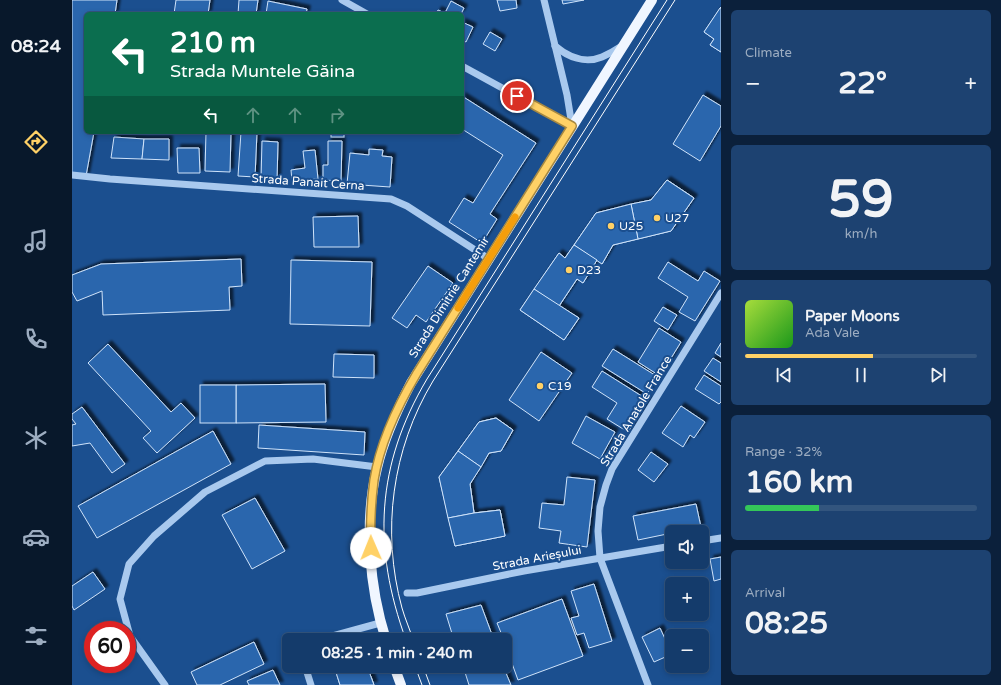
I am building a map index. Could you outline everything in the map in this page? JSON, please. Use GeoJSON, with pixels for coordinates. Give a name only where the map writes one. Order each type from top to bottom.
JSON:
{"type":"FeatureCollection","features":[{"type":"Feature","properties":{"kind":"main road","name":"Strada Dimitrie Cantemir"},"geometry":{"type":"LineString","coordinates":[[384,633],[380,623],[371,570],[371,509],[377,467],[391,424],[411,383],[652,0]]}},
{"type":"Feature","properties":{"kind":"main road"},"geometry":{"type":"LineString","coordinates":[[396,673],[400,685]]}},
{"type":"Feature","properties":{"kind":"street"},"geometry":{"type":"LineString","coordinates":[[342,0],[363,12]]}},
{"type":"Feature","properties":{"kind":"street"},"geometry":{"type":"LineString","coordinates":[[544,0],[567,95],[572,126]]}},
{"type":"Feature","properties":{"kind":"street"},"geometry":{"type":"LineString","coordinates":[[555,46],[574,58],[586,60],[601,58],[622,46]]}},
{"type":"Feature","properties":{"kind":"street"},"geometry":{"type":"LineString","coordinates":[[464,67],[572,126]]}},
{"type":"Feature","properties":{"kind":"street","name":"Strada Panait Cerna"},"geometry":{"type":"LineString","coordinates":[[72,175],[391,199],[407,206],[489,259]]}},
{"type":"Feature","properties":{"kind":"street","name":"Strada Anatole France"},"geometry":{"type":"LineString","coordinates":[[648,685],[600,558],[598,531],[600,507],[612,469],[721,293]]}},
{"type":"Feature","properties":{"kind":"street"},"geometry":{"type":"LineString","coordinates":[[164,685],[130,636],[120,599],[129,564],[154,536],[205,492],[265,461],[313,459],[377,467]]}},
{"type":"Feature","properties":{"kind":"street"},"geometry":{"type":"LineString","coordinates":[[709,540],[721,538]]}},
{"type":"Feature","properties":{"kind":"street","name":"Strada Arieșului"},"geometry":{"type":"LineString","coordinates":[[407,593],[417,593],[524,571],[665,547]]}},
{"type":"Feature","properties":{"kind":"street"},"geometry":{"type":"LineString","coordinates":[[344,633],[380,623]]}},
{"type":"Feature","properties":{"kind":"street"},"geometry":{"type":"LineString","coordinates":[[307,673],[311,685]]}},
{"type":"Feature","properties":{"kind":"building"},"geometry":{"type":"Polygon","coordinates":[[[72,0],[117,0],[115,12],[84,12],[84,134],[94,134],[86,176],[72,173],[72,0]]]}},
{"type":"Feature","properties":{"kind":"building"},"geometry":{"type":"Polygon","coordinates":[[[176,0],[210,0],[208,12],[174,12],[176,0]]]}},
{"type":"Feature","properties":{"kind":"building"},"geometry":{"type":"Polygon","coordinates":[[[239,0],[258,0],[256,12],[238,12],[239,0]]]}},
{"type":"Feature","properties":{"kind":"building"},"geometry":{"type":"Polygon","coordinates":[[[497,0],[516,0],[517,8],[500,11],[497,0]]]}},
{"type":"Feature","properties":{"kind":"building"},"geometry":{"type":"Polygon","coordinates":[[[562,0],[584,0],[563,4],[562,0]]]}},
{"type":"Feature","properties":{"kind":"building"},"geometry":{"type":"Polygon","coordinates":[[[268,1],[307,9],[306,12],[266,12],[268,1]]]}},
{"type":"Feature","properties":{"kind":"building"},"geometry":{"type":"Polygon","coordinates":[[[451,1],[464,8],[462,12],[446,12],[451,1]]]}},
{"type":"Feature","properties":{"kind":"building"},"geometry":{"type":"Polygon","coordinates":[[[721,7],[721,52],[710,45],[714,39],[704,32],[721,7]]]}},
{"type":"Feature","properties":{"kind":"building"},"geometry":{"type":"Polygon","coordinates":[[[720,8],[721,52],[710,45],[714,39],[704,32],[720,8]]]}},
{"type":"Feature","properties":{"kind":"building"},"geometry":{"type":"Polygon","coordinates":[[[464,23],[473,27],[466,42],[464,41],[464,23]]]}},
{"type":"Feature","properties":{"kind":"building"},"geometry":{"type":"Polygon","coordinates":[[[490,32],[502,39],[495,51],[483,44],[490,32]]]}},
{"type":"Feature","properties":{"kind":"building"},"geometry":{"type":"Polygon","coordinates":[[[703,95],[721,106],[721,126],[700,161],[673,144],[703,95]]]}},
{"type":"Feature","properties":{"kind":"building"},"geometry":{"type":"Polygon","coordinates":[[[464,97],[536,143],[490,214],[497,219],[482,243],[449,222],[464,198],[473,203],[503,155],[464,130],[464,97]]]}},
{"type":"Feature","properties":{"kind":"building"},"geometry":{"type":"Polygon","coordinates":[[[206,134],[231,134],[230,172],[205,171],[206,134]]]}},
{"type":"Feature","properties":{"kind":"building"},"geometry":{"type":"Polygon","coordinates":[[[241,134],[257,134],[255,177],[238,176],[241,134]]]}},
{"type":"Feature","properties":{"kind":"building"},"geometry":{"type":"Polygon","coordinates":[[[331,134],[344,134],[344,137],[331,137],[331,134]]]}},
{"type":"Feature","properties":{"kind":"building"},"geometry":{"type":"Polygon","coordinates":[[[114,137],[144,139],[142,159],[111,158],[114,137]]]}},
{"type":"Feature","properties":{"kind":"building"},"geometry":{"type":"Polygon","coordinates":[[[144,139],[169,139],[169,160],[142,159],[144,139]]]}},
{"type":"Feature","properties":{"kind":"building"},"geometry":{"type":"Polygon","coordinates":[[[262,141],[278,142],[277,180],[261,179],[262,141]]]}},
{"type":"Feature","properties":{"kind":"building"},"geometry":{"type":"Polygon","coordinates":[[[328,141],[342,141],[341,181],[323,180],[323,165],[328,165],[328,141]]]}},
{"type":"Feature","properties":{"kind":"building"},"geometry":{"type":"Polygon","coordinates":[[[177,148],[199,148],[200,173],[178,173],[177,148]]]}},
{"type":"Feature","properties":{"kind":"building"},"geometry":{"type":"Polygon","coordinates":[[[369,149],[383,150],[382,156],[392,157],[390,187],[347,184],[350,153],[369,155],[369,149]]]}},
{"type":"Feature","properties":{"kind":"building"},"geometry":{"type":"Polygon","coordinates":[[[315,150],[318,179],[292,181],[291,170],[305,168],[303,151],[315,150]]]}},
{"type":"Feature","properties":{"kind":"building"},"geometry":{"type":"Polygon","coordinates":[[[667,180],[694,198],[671,231],[613,245],[602,264],[597,260],[583,283],[577,279],[559,306],[579,318],[564,340],[520,310],[559,253],[565,258],[596,213],[651,200],[667,180]]]}},
{"type":"Feature","properties":{"kind":"building","name":"U27"},"geometry":{"type":"Polygon","coordinates":[[[667,180],[694,198],[671,231],[638,239],[631,204],[651,200],[667,180]]]}},
{"type":"Feature","properties":{"kind":"building","name":"U25"},"geometry":{"type":"Polygon","coordinates":[[[631,204],[638,239],[613,245],[602,264],[574,245],[596,213],[631,204]]]}},
{"type":"Feature","properties":{"kind":"building"},"geometry":{"type":"Polygon","coordinates":[[[358,216],[359,247],[314,247],[313,217],[358,216]]]}},
{"type":"Feature","properties":{"kind":"building","name":"D23"},"geometry":{"type":"Polygon","coordinates":[[[574,245],[597,260],[583,283],[577,279],[559,306],[534,289],[559,253],[565,258],[574,245]]]}},
{"type":"Feature","properties":{"kind":"building"},"geometry":{"type":"Polygon","coordinates":[[[241,259],[242,286],[229,287],[230,310],[103,315],[102,291],[77,301],[72,292],[72,275],[101,264],[241,259]]]}},
{"type":"Feature","properties":{"kind":"building"},"geometry":{"type":"Polygon","coordinates":[[[291,260],[372,262],[370,326],[290,324],[291,260]]]}},
{"type":"Feature","properties":{"kind":"building"},"geometry":{"type":"Polygon","coordinates":[[[668,262],[698,281],[704,271],[720,281],[695,321],[679,312],[688,297],[658,278],[668,262]]]}},
{"type":"Feature","properties":{"kind":"building"},"geometry":{"type":"Polygon","coordinates":[[[428,266],[453,283],[426,322],[416,315],[407,328],[392,318],[428,266]]]}},
{"type":"Feature","properties":{"kind":"building"},"geometry":{"type":"Polygon","coordinates":[[[534,289],[579,318],[564,340],[520,310],[534,289]]]}},
{"type":"Feature","properties":{"kind":"building"},"geometry":{"type":"Polygon","coordinates":[[[663,307],[677,315],[668,330],[654,321],[663,307]]]}},
{"type":"Feature","properties":{"kind":"building"},"geometry":{"type":"Polygon","coordinates":[[[659,328],[681,342],[660,376],[638,362],[659,328]]]}},
{"type":"Feature","properties":{"kind":"building"},"geometry":{"type":"Polygon","coordinates":[[[721,343],[721,357],[715,353],[721,343]]]}},
{"type":"Feature","properties":{"kind":"building"},"geometry":{"type":"Polygon","coordinates":[[[108,344],[171,412],[181,403],[195,418],[157,453],[143,438],[151,431],[88,363],[108,344]]]}},
{"type":"Feature","properties":{"kind":"building"},"geometry":{"type":"Polygon","coordinates":[[[613,349],[658,377],[647,394],[602,366],[613,349]]]}},
{"type":"Feature","properties":{"kind":"building","name":"C19"},"geometry":{"type":"Polygon","coordinates":[[[541,352],[572,373],[539,421],[509,400],[541,352]]]}},
{"type":"Feature","properties":{"kind":"building"},"geometry":{"type":"Polygon","coordinates":[[[334,354],[374,355],[374,378],[333,377],[334,354]]]}},
{"type":"Feature","properties":{"kind":"building"},"geometry":{"type":"Polygon","coordinates":[[[713,358],[721,363],[721,382],[704,371],[713,358]]]}},
{"type":"Feature","properties":{"kind":"building"},"geometry":{"type":"Polygon","coordinates":[[[602,371],[648,400],[628,432],[607,419],[617,403],[592,387],[602,371]]]}},
{"type":"Feature","properties":{"kind":"building"},"geometry":{"type":"Polygon","coordinates":[[[704,375],[721,386],[721,402],[719,404],[695,389],[704,375]]]}},
{"type":"Feature","properties":{"kind":"building"},"geometry":{"type":"Polygon","coordinates":[[[325,384],[326,422],[236,423],[236,385],[325,384]]]}},
{"type":"Feature","properties":{"kind":"building"},"geometry":{"type":"Polygon","coordinates":[[[200,385],[236,385],[236,423],[200,423],[200,385]]]}},
{"type":"Feature","properties":{"kind":"building"},"geometry":{"type":"Polygon","coordinates":[[[681,406],[705,422],[694,438],[690,435],[683,447],[662,433],[681,406]]]}},
{"type":"Feature","properties":{"kind":"building"},"geometry":{"type":"Polygon","coordinates":[[[82,407],[125,464],[112,473],[90,443],[72,446],[72,425],[76,424],[72,419],[72,414],[82,407]]]}},
{"type":"Feature","properties":{"kind":"building"},"geometry":{"type":"Polygon","coordinates":[[[586,416],[615,432],[600,459],[572,443],[586,416]]]}},
{"type":"Feature","properties":{"kind":"building"},"geometry":{"type":"Polygon","coordinates":[[[496,418],[513,430],[501,451],[489,453],[470,484],[474,513],[500,510],[505,536],[455,546],[439,477],[479,422],[496,418]]]}},
{"type":"Feature","properties":{"kind":"building"},"geometry":{"type":"Polygon","coordinates":[[[496,418],[513,430],[501,451],[489,453],[481,467],[458,451],[479,422],[496,418]]]}},
{"type":"Feature","properties":{"kind":"building"},"geometry":{"type":"Polygon","coordinates":[[[259,425],[365,432],[364,455],[258,448],[259,425]]]}},
{"type":"Feature","properties":{"kind":"building"},"geometry":{"type":"Polygon","coordinates":[[[213,431],[231,464],[97,538],[78,506],[213,431]]]}},
{"type":"Feature","properties":{"kind":"building"},"geometry":{"type":"Polygon","coordinates":[[[458,451],[481,467],[470,484],[474,513],[448,518],[439,477],[458,451]]]}},
{"type":"Feature","properties":{"kind":"building"},"geometry":{"type":"Polygon","coordinates":[[[651,452],[668,464],[654,482],[638,470],[651,452]]]}},
{"type":"Feature","properties":{"kind":"building"},"geometry":{"type":"Polygon","coordinates":[[[567,477],[595,480],[587,547],[559,543],[561,531],[539,528],[542,503],[564,505],[567,477]]]}},
{"type":"Feature","properties":{"kind":"building"},"geometry":{"type":"Polygon","coordinates":[[[255,498],[285,551],[252,569],[222,515],[255,498]]]}},
{"type":"Feature","properties":{"kind":"building"},"geometry":{"type":"Polygon","coordinates":[[[696,504],[701,525],[665,525],[665,534],[638,540],[633,516],[696,504]]]}},
{"type":"Feature","properties":{"kind":"building"},"geometry":{"type":"Polygon","coordinates":[[[500,510],[505,536],[455,546],[448,518],[500,510]]]}},
{"type":"Feature","properties":{"kind":"building"},"geometry":{"type":"Polygon","coordinates":[[[721,557],[721,579],[714,581],[710,559],[721,557]]]}},
{"type":"Feature","properties":{"kind":"building"},"geometry":{"type":"Polygon","coordinates":[[[93,572],[105,589],[74,610],[72,606],[72,586],[93,572]]]}},
{"type":"Feature","properties":{"kind":"building"},"geometry":{"type":"Polygon","coordinates":[[[594,584],[612,641],[589,648],[584,633],[577,635],[571,618],[579,616],[571,591],[594,584]]]}},
{"type":"Feature","properties":{"kind":"building"},"geometry":{"type":"Polygon","coordinates":[[[562,599],[583,656],[518,680],[512,663],[512,633],[501,633],[497,623],[562,599]]]}},
{"type":"Feature","properties":{"kind":"building"},"geometry":{"type":"Polygon","coordinates":[[[481,605],[491,633],[452,633],[446,614],[481,605]]]}},
{"type":"Feature","properties":{"kind":"building"},"geometry":{"type":"Polygon","coordinates":[[[660,628],[665,639],[665,657],[654,662],[642,637],[660,628]]]}},
{"type":"Feature","properties":{"kind":"building"},"geometry":{"type":"Polygon","coordinates":[[[254,642],[264,664],[220,685],[197,685],[191,672],[254,642]]]}},
{"type":"Feature","properties":{"kind":"building"},"geometry":{"type":"Polygon","coordinates":[[[273,670],[280,685],[249,685],[247,681],[273,670]]]}},
{"type":"Feature","properties":{"kind":"building"},"geometry":{"type":"Polygon","coordinates":[[[336,673],[370,673],[374,685],[340,685],[336,673]]]}},
{"type":"Feature","properties":{"kind":"building"},"geometry":{"type":"Polygon","coordinates":[[[336,673],[370,673],[374,685],[340,685],[336,673]]]}},
{"type":"Feature","properties":{"kind":"building"},"geometry":{"type":"Polygon","coordinates":[[[465,673],[506,673],[511,685],[469,685],[465,673]]]}},
{"type":"Feature","properties":{"kind":"tram line"},"geometry":{"type":"LineString","coordinates":[[404,633],[395,606],[388,572],[384,539],[385,507],[389,475],[397,443],[410,411],[427,379],[667,0]]}},
{"type":"Feature","properties":{"kind":"tram line"},"geometry":{"type":"LineString","coordinates":[[411,633],[402,608],[396,579],[392,550],[392,520],[394,491],[400,462],[408,434],[419,407],[433,381],[675,0]]}},
{"type":"Feature","properties":{"kind":"tram line"},"geometry":{"type":"LineString","coordinates":[[418,673],[422,685]]}},
{"type":"Feature","properties":{"kind":"tram line"},"geometry":{"type":"LineString","coordinates":[[426,673],[430,685]]}},
{"type":"Feature","properties":{"kind":"slow traffic"},"geometry":{"type":"LineString","coordinates":[[458,308],[515,217]]}},
{"type":"Feature","properties":{"kind":"place","name":"U27"},"geometry":{"type":"Point","coordinates":[657,218]}},
{"type":"Feature","properties":{"kind":"place","name":"U25"},"geometry":{"type":"Point","coordinates":[611,226]}},
{"type":"Feature","properties":{"kind":"place","name":"D23"},"geometry":{"type":"Point","coordinates":[569,270]}},
{"type":"Feature","properties":{"kind":"place","name":"C19"},"geometry":{"type":"Point","coordinates":[540,386]}},
{"type":"Feature","properties":{"kind":"route"},"geometry":{"type":"LineString","coordinates":[[371,548],[370,525],[374,480],[383,446],[400,403],[417,373],[572,126],[517,96]]}}]}
